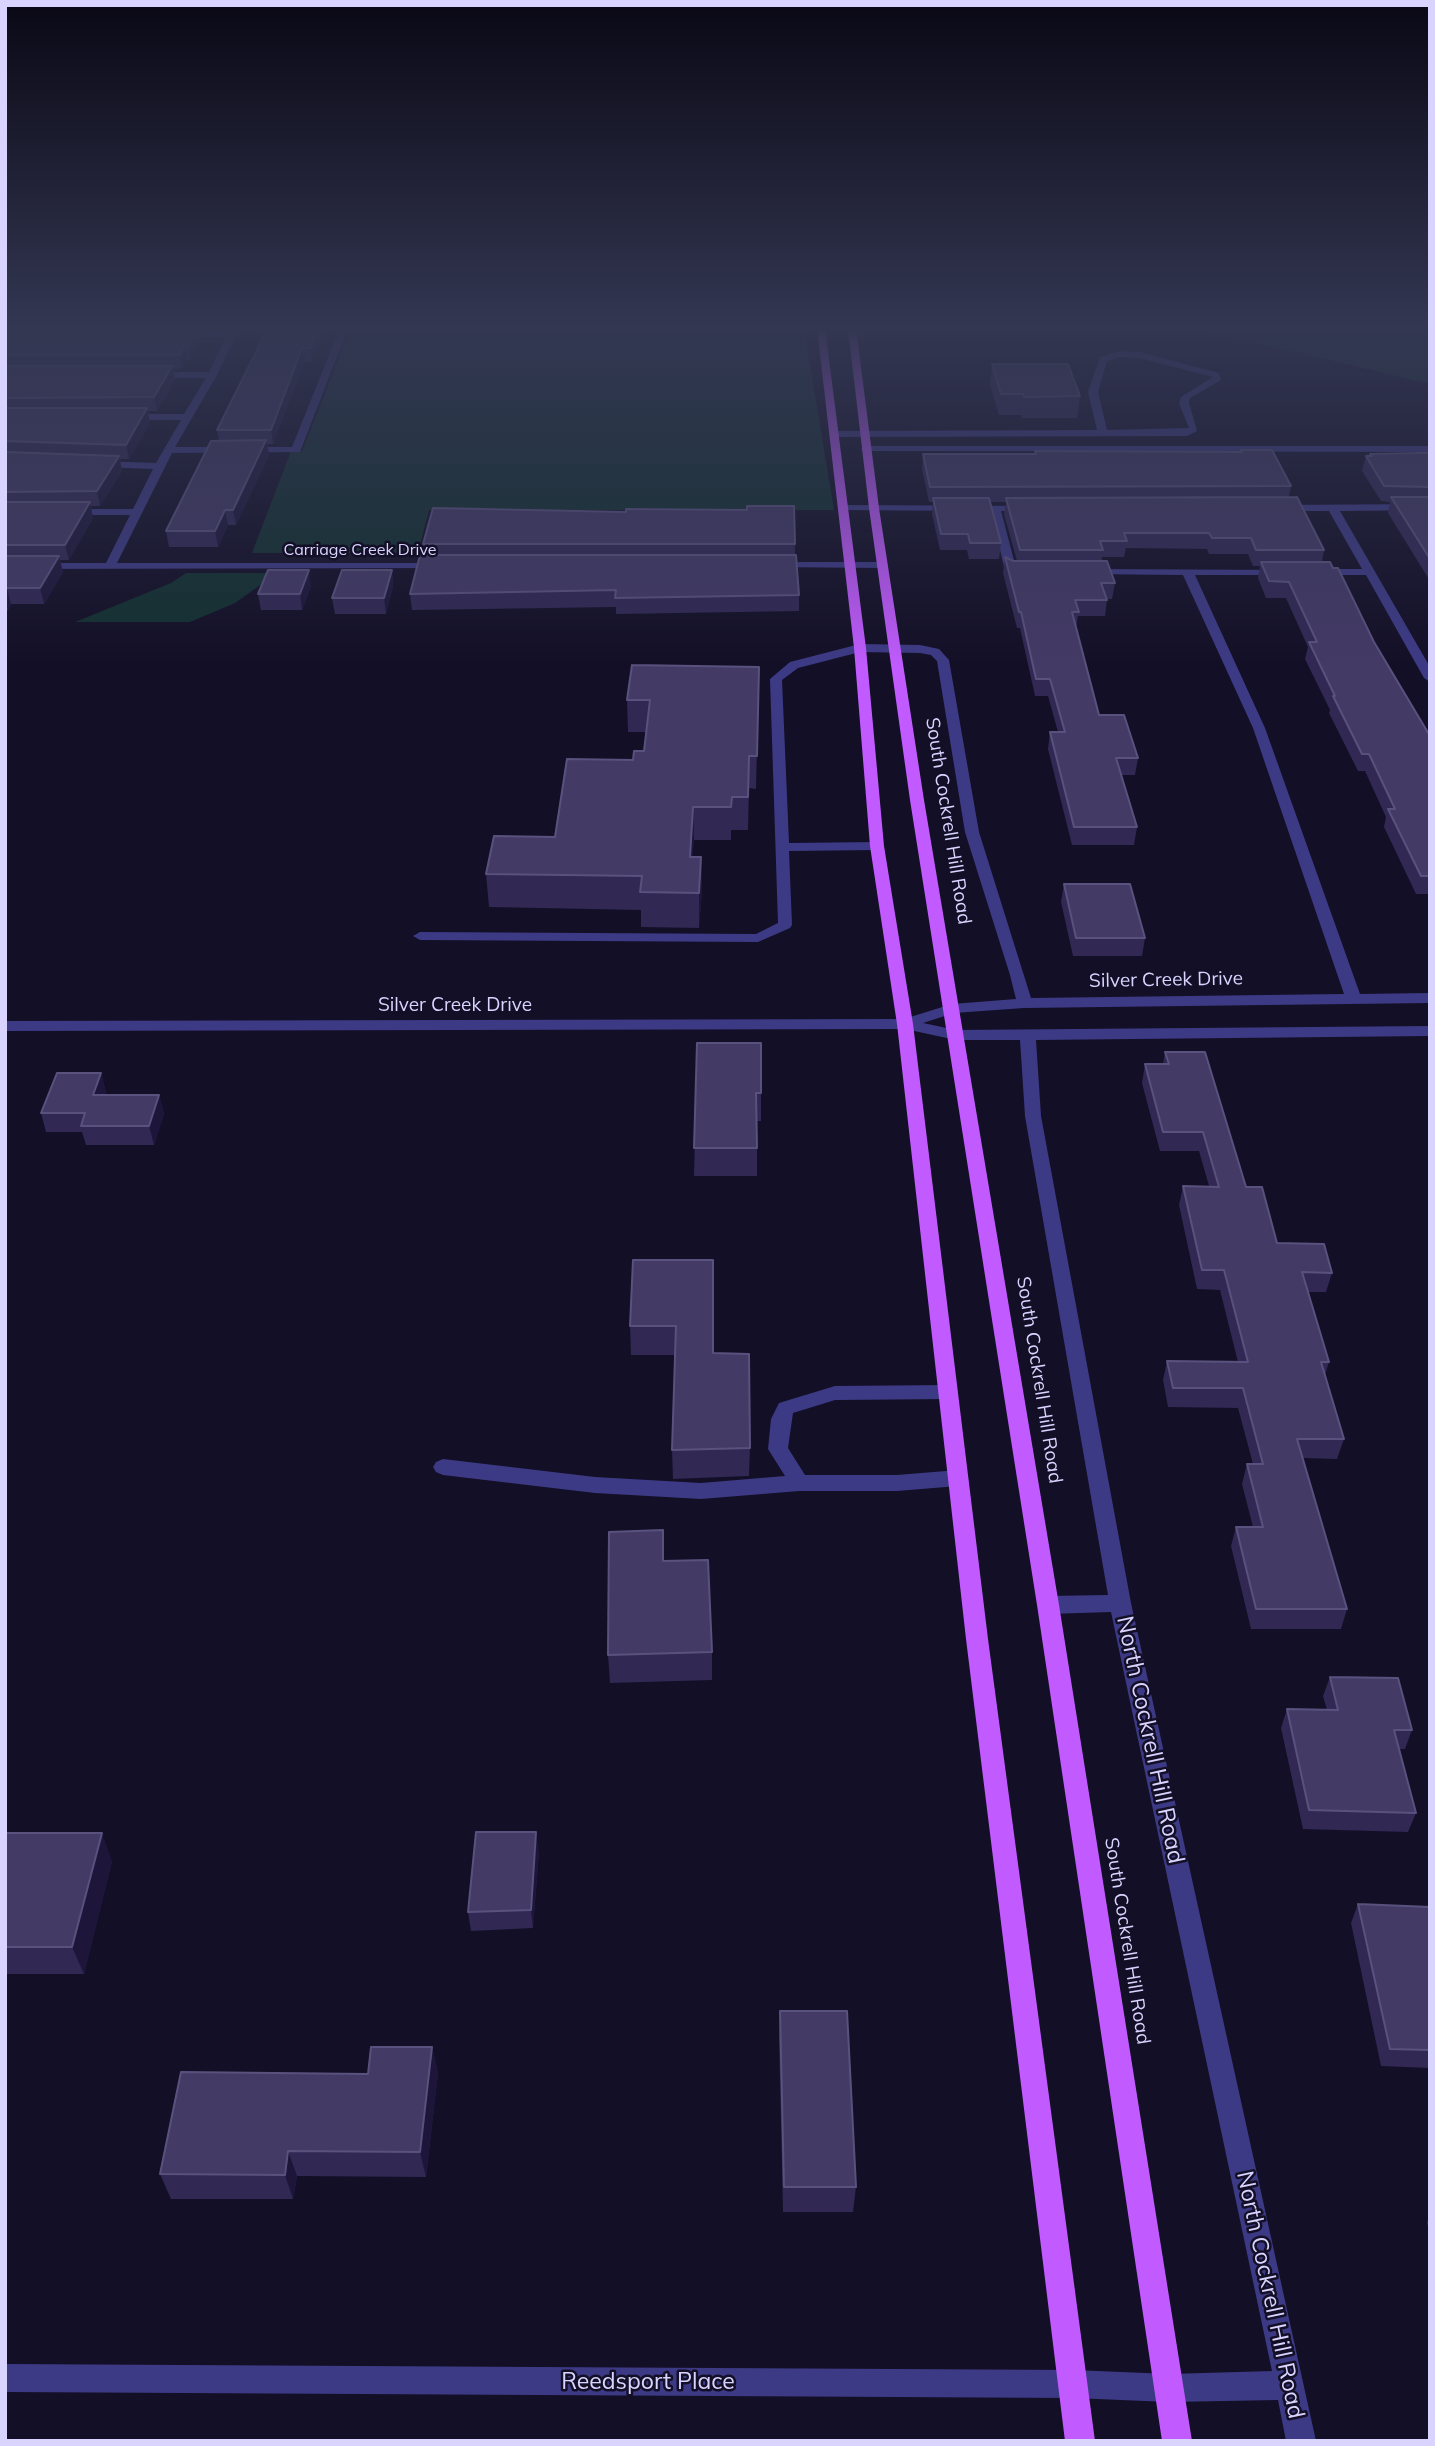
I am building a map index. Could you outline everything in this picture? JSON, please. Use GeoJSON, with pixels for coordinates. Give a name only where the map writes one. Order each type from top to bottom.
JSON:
{"type":"FeatureCollection","features":[{"type":"Feature","properties":{"kind":"main road"},"geometry":{"type":"LineString","coordinates":[[835,442],[860,648],[877,846],[905,1024],[958,1478],[1080,2441]]}},
{"type":"Feature","properties":{"kind":"main road","name":"South Cockrell Hill Road"},"geometry":{"type":"LineString","coordinates":[[865,442],[916,800],[1048,1605],[1177,2441]]}},
{"type":"Feature","properties":{"kind":"street"},"geometry":{"type":"LineString","coordinates":[[110,566],[173,442]]}},
{"type":"Feature","properties":{"kind":"street"},"geometry":{"type":"LineString","coordinates":[[168,450],[296,450],[299,442]]}},
{"type":"Feature","properties":{"kind":"street"},"geometry":{"type":"LineString","coordinates":[[866,449],[1430,449]]}},
{"type":"Feature","properties":{"kind":"street"},"geometry":{"type":"LineString","coordinates":[[91,464],[159,466]]}},
{"type":"Feature","properties":{"kind":"street"},"geometry":{"type":"LineString","coordinates":[[1265,508],[1430,507]]}},
{"type":"Feature","properties":{"kind":"street"},"geometry":{"type":"LineString","coordinates":[[842,508],[1036,508]]}},
{"type":"Feature","properties":{"kind":"street"},"geometry":{"type":"LineString","coordinates":[[995,508],[1011,571],[1038,571]]}},
{"type":"Feature","properties":{"kind":"street"},"geometry":{"type":"LineString","coordinates":[[1333,508],[1430,678]]}},
{"type":"Feature","properties":{"kind":"street"},"geometry":{"type":"LineString","coordinates":[[58,512],[137,512]]}},
{"type":"Feature","properties":{"kind":"street"},"geometry":{"type":"LineString","coordinates":[[766,565],[882,565]]}},
{"type":"Feature","properties":{"kind":"street","name":"Carriage Creek Drive"},"geometry":{"type":"LineString","coordinates":[[5,566],[445,566]]}},
{"type":"Feature","properties":{"kind":"street"},"geometry":{"type":"LineString","coordinates":[[1079,572],[1369,572]]}},
{"type":"Feature","properties":{"kind":"street"},"geometry":{"type":"LineString","coordinates":[[1188,573],[1259,728],[1353,997]]}},
{"type":"Feature","properties":{"kind":"street"},"geometry":{"type":"LineString","coordinates":[[419,936],[758,938],[785,926],[776,679],[794,666],[860,648],[935,652],[943,660],[972,832],[1018,975],[1024,1003]]}},
{"type":"Feature","properties":{"kind":"street"},"geometry":{"type":"LineString","coordinates":[[781,847],[877,846]]}},
{"type":"Feature","properties":{"kind":"street","name":"Silver Creek Drive"},"geometry":{"type":"LineString","coordinates":[[905,1024],[952,1009],[1024,1003],[1430,998]]}},
{"type":"Feature","properties":{"kind":"street","name":"Silver Creek Drive"},"geometry":{"type":"LineString","coordinates":[[5,1026],[905,1024],[956,1035],[1430,1031]]}},
{"type":"Feature","properties":{"kind":"street","name":"North Cockrell Hill Road"},"geometry":{"type":"LineString","coordinates":[[1028,1035],[1033,1116],[1121,1603],[1301,2441]]}},
{"type":"Feature","properties":{"kind":"street"},"geometry":{"type":"LineString","coordinates":[[799,1483],[778,1449],[781,1419],[786,1408],[835,1393],[948,1392]]}},
{"type":"Feature","properties":{"kind":"street"},"geometry":{"type":"LineString","coordinates":[[443,1467],[595,1485],[701,1491],[799,1483],[897,1483],[958,1478]]}},
{"type":"Feature","properties":{"kind":"street"},"geometry":{"type":"LineString","coordinates":[[1048,1605],[1121,1603]]}},
{"type":"Feature","properties":{"kind":"street","name":"Reedsport Place"},"geometry":{"type":"LineString","coordinates":[[5,2378],[1073,2384],[1169,2388],[1291,2385]]}},
{"type":"Feature","properties":{"kind":"green space"},"geometry":{"type":"Polygon","coordinates":[[[306,442],[823,442],[834,510],[429,510],[418,553],[252,553],[291,451],[302,451],[306,442]]]}},
{"type":"Feature","properties":{"kind":"green space"},"geometry":{"type":"Polygon","coordinates":[[[186,573],[277,573],[235,603],[190,622],[75,622],[171,583],[186,573]]]}},
{"type":"Feature","properties":{"kind":"building"},"geometry":{"type":"Polygon","coordinates":[[[40,442],[128,442],[126,445],[40,442]]]}},
{"type":"Feature","properties":{"kind":"building"},"geometry":{"type":"Polygon","coordinates":[[[210,442],[265,442],[233,510],[225,510],[215,531],[166,531],[210,442]]]}},
{"type":"Feature","properties":{"kind":"building"},"geometry":{"type":"Polygon","coordinates":[[[1241,450],[1272,450],[1291,486],[930,487],[923,454],[1036,454],[1035,451],[1242,452],[1241,450]]]}},
{"type":"Feature","properties":{"kind":"building"},"geometry":{"type":"Polygon","coordinates":[[[5,452],[119,456],[97,491],[5,492],[5,452]]]}},
{"type":"Feature","properties":{"kind":"building"},"geometry":{"type":"Polygon","coordinates":[[[1430,453],[1430,487],[1384,486],[1366,456],[1372,456],[1370,454],[1430,453]]]}},
{"type":"Feature","properties":{"kind":"building"},"geometry":{"type":"Polygon","coordinates":[[[1297,497],[1324,550],[1256,550],[1251,538],[1212,538],[1209,533],[1124,533],[1127,541],[1100,541],[1103,550],[1020,550],[1006,498],[1297,497]]]}},
{"type":"Feature","properties":{"kind":"building"},"geometry":{"type":"Polygon","coordinates":[[[1391,497],[1430,497],[1430,559],[1391,497]]]}},
{"type":"Feature","properties":{"kind":"building"},"geometry":{"type":"Polygon","coordinates":[[[933,498],[989,498],[1001,543],[970,543],[968,534],[941,534],[933,498]]]}},
{"type":"Feature","properties":{"kind":"building"},"geometry":{"type":"Polygon","coordinates":[[[5,502],[90,502],[65,545],[5,545],[5,502]]]}},
{"type":"Feature","properties":{"kind":"building"},"geometry":{"type":"Polygon","coordinates":[[[747,506],[794,506],[795,544],[423,544],[433,508],[626,512],[626,509],[747,510],[747,506]]]}},
{"type":"Feature","properties":{"kind":"building"},"geometry":{"type":"Polygon","coordinates":[[[420,555],[796,555],[799,595],[615,598],[616,590],[410,594],[420,555]]]}},
{"type":"Feature","properties":{"kind":"building"},"geometry":{"type":"Polygon","coordinates":[[[5,556],[59,556],[40,588],[7,588],[5,591],[5,556]]]}},
{"type":"Feature","properties":{"kind":"building"},"geometry":{"type":"Polygon","coordinates":[[[1005,557],[1013,561],[1107,561],[1115,583],[1101,583],[1107,600],[1075,600],[1079,612],[1072,612],[1099,715],[1124,715],[1138,758],[1116,758],[1137,827],[1074,827],[1050,732],[1065,732],[1050,679],[1036,679],[1005,557]]]}},
{"type":"Feature","properties":{"kind":"building"},"geometry":{"type":"Polygon","coordinates":[[[1261,562],[1330,562],[1333,568],[1338,568],[1374,642],[1430,736],[1430,876],[1421,876],[1388,809],[1395,809],[1369,754],[1362,754],[1333,696],[1309,642],[1317,642],[1289,582],[1269,581],[1261,562]]]}},
{"type":"Feature","properties":{"kind":"building"},"geometry":{"type":"Polygon","coordinates":[[[268,570],[309,570],[300,594],[258,594],[268,570]]]}},
{"type":"Feature","properties":{"kind":"building"},"geometry":{"type":"Polygon","coordinates":[[[342,570],[392,570],[384,598],[332,598],[342,570]]]}},
{"type":"Feature","properties":{"kind":"building"},"geometry":{"type":"Polygon","coordinates":[[[632,665],[759,667],[757,756],[749,756],[748,797],[732,797],[731,807],[693,807],[690,857],[701,857],[699,893],[640,892],[642,876],[486,874],[494,836],[555,837],[567,759],[633,760],[634,751],[644,751],[650,700],[627,700],[632,665]]]}},
{"type":"Feature","properties":{"kind":"building"},"geometry":{"type":"Polygon","coordinates":[[[1064,884],[1130,884],[1145,938],[1076,938],[1064,884]]]}},
{"type":"Feature","properties":{"kind":"building"},"geometry":{"type":"Polygon","coordinates":[[[697,1043],[761,1043],[761,1093],[756,1093],[757,1148],[694,1148],[697,1043]]]}},
{"type":"Feature","properties":{"kind":"building"},"geometry":{"type":"Polygon","coordinates":[[[1165,1052],[1205,1052],[1246,1187],[1262,1187],[1277,1243],[1324,1244],[1332,1273],[1302,1272],[1329,1362],[1321,1362],[1344,1439],[1297,1439],[1347,1609],[1256,1609],[1236,1527],[1263,1527],[1247,1464],[1263,1464],[1243,1388],[1173,1388],[1167,1361],[1248,1362],[1224,1270],[1202,1270],[1183,1186],[1219,1187],[1203,1132],[1163,1132],[1145,1064],[1169,1064],[1165,1052]]]}},
{"type":"Feature","properties":{"kind":"building"},"geometry":{"type":"Polygon","coordinates":[[[57,1073],[101,1073],[93,1095],[159,1095],[149,1126],[81,1126],[85,1113],[41,1113],[57,1073]]]}},
{"type":"Feature","properties":{"kind":"building"},"geometry":{"type":"Polygon","coordinates":[[[633,1260],[713,1260],[713,1353],[749,1354],[750,1448],[672,1450],[676,1326],[630,1326],[633,1260]]]}},
{"type":"Feature","properties":{"kind":"building"},"geometry":{"type":"Polygon","coordinates":[[[663,1530],[663,1561],[708,1560],[712,1652],[608,1655],[609,1532],[663,1530]]]}},
{"type":"Feature","properties":{"kind":"building"},"geometry":{"type":"Polygon","coordinates":[[[1330,1677],[1398,1678],[1412,1730],[1394,1730],[1416,1813],[1309,1810],[1287,1709],[1338,1710],[1330,1677]]]}},
{"type":"Feature","properties":{"kind":"building"},"geometry":{"type":"Polygon","coordinates":[[[476,1832],[536,1832],[531,1910],[468,1912],[476,1832]]]}},
{"type":"Feature","properties":{"kind":"building"},"geometry":{"type":"Polygon","coordinates":[[[5,1833],[102,1833],[72,1947],[5,1947],[5,1833]]]}},
{"type":"Feature","properties":{"kind":"building"},"geometry":{"type":"Polygon","coordinates":[[[1358,1904],[1430,1907],[1430,2050],[1390,2049],[1358,1904]]]}},
{"type":"Feature","properties":{"kind":"building"},"geometry":{"type":"Polygon","coordinates":[[[780,2011],[847,2011],[856,2187],[784,2187],[780,2011]]]}},
{"type":"Feature","properties":{"kind":"building"},"geometry":{"type":"Polygon","coordinates":[[[371,2047],[432,2047],[420,2152],[288,2151],[285,2175],[160,2174],[181,2072],[368,2074],[371,2047]]]}}]}
